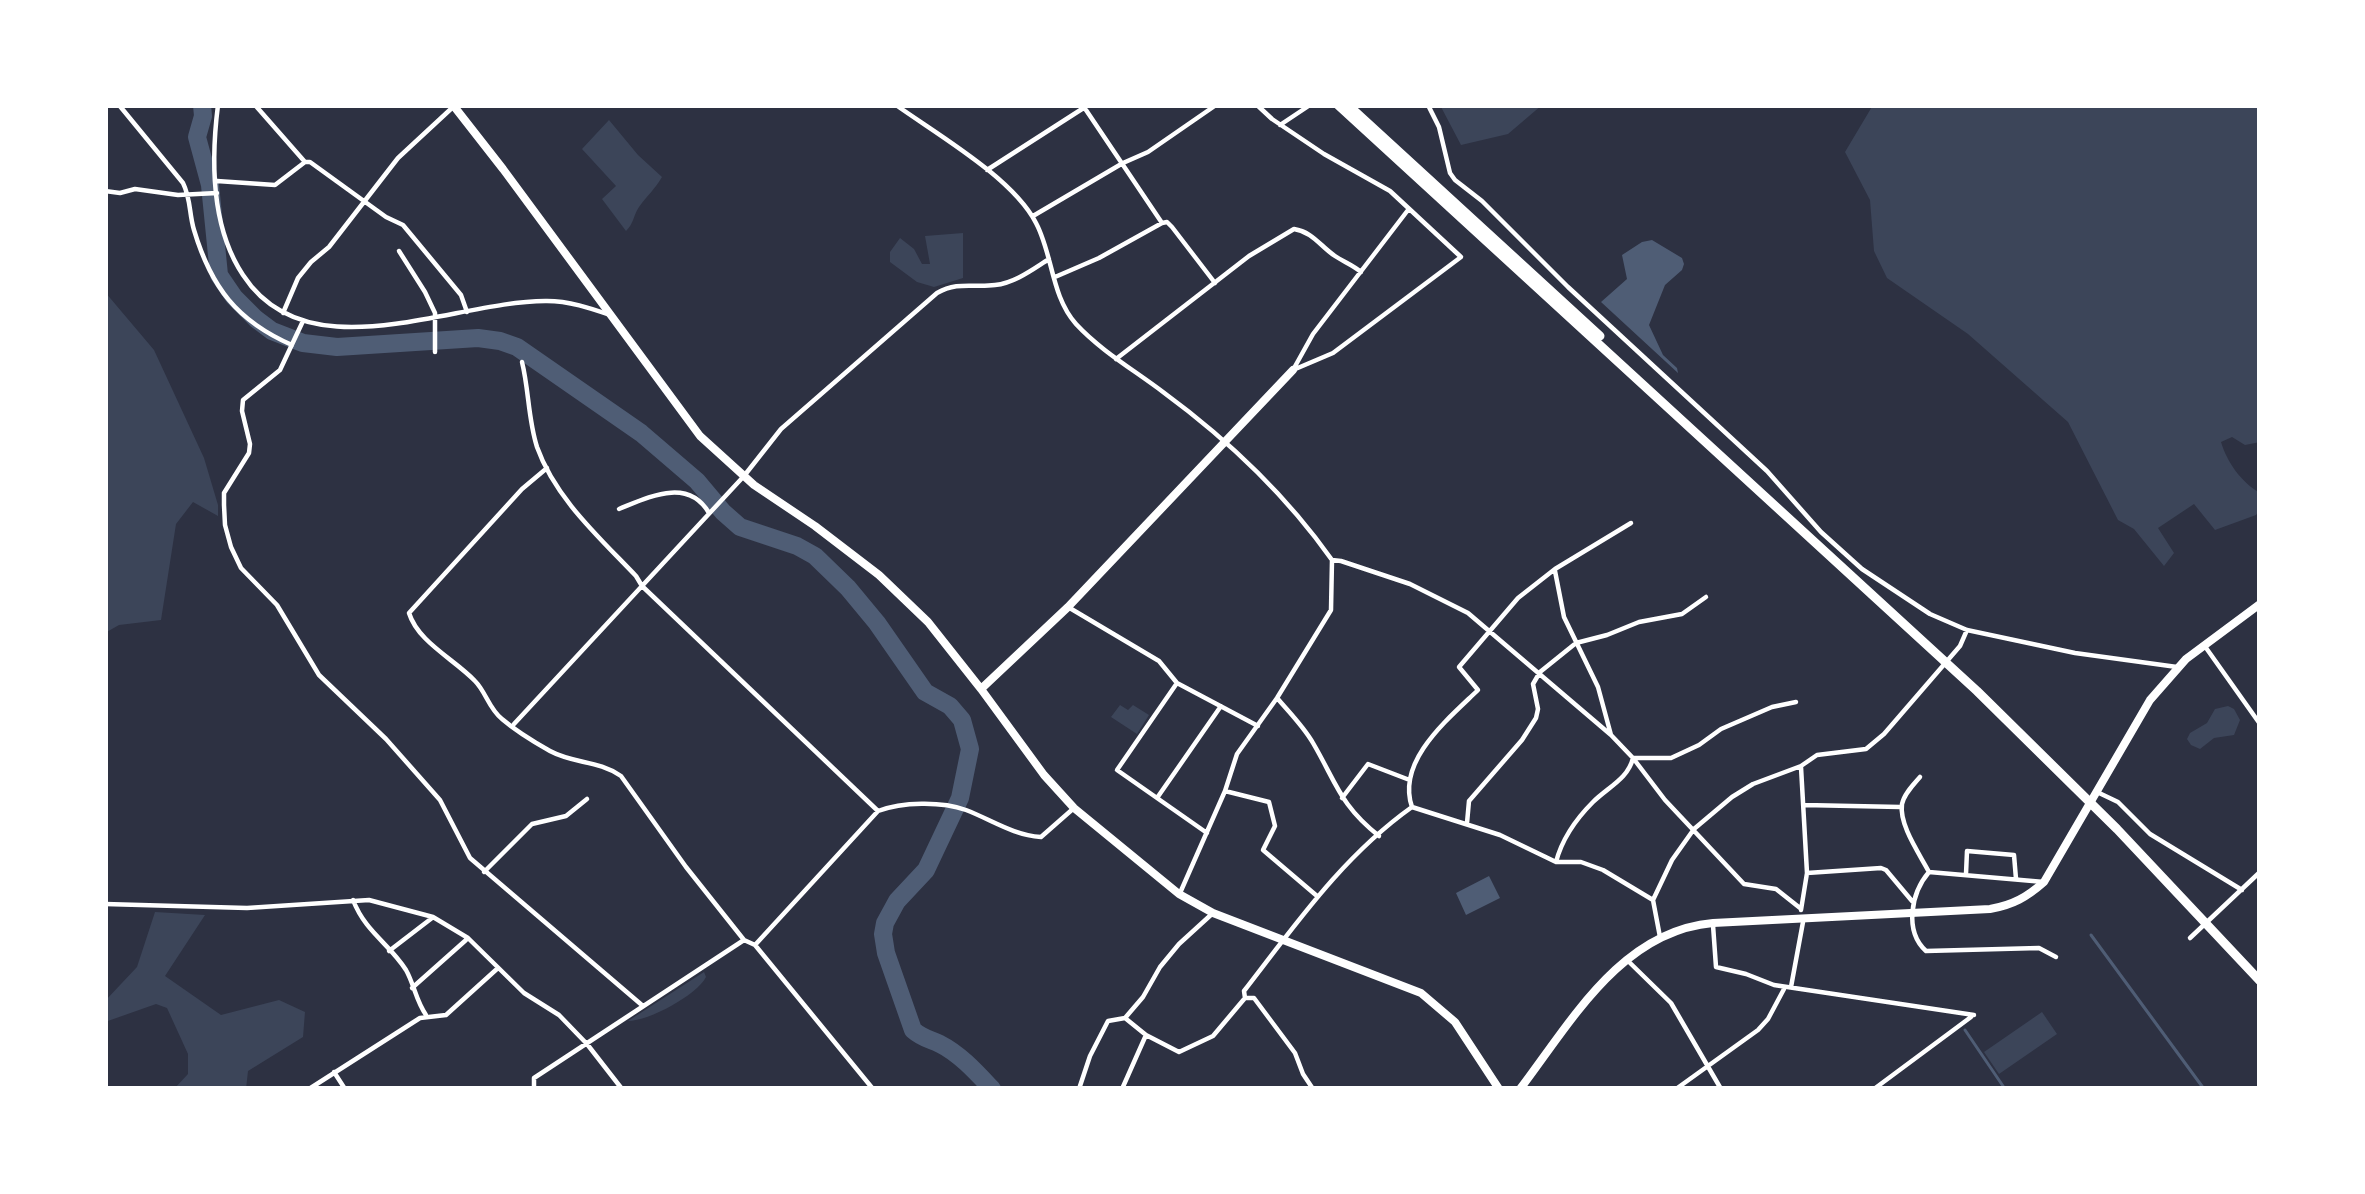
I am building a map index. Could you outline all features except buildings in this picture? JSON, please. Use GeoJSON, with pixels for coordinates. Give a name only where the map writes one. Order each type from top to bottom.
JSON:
{"type":"FeatureCollection","features":[{"type":"Feature","properties":{"kind":"highway"},"geometry":{"type":"LineString","coordinates":[[1338,105],[1842,563]]}},
{"type":"Feature","properties":{"kind":"highway"},"geometry":{"type":"LineString","coordinates":[[1348,105],[2067,777],[2260,977]]}},
{"type":"Feature","properties":{"kind":"main road"},"geometry":{"type":"LineString","coordinates":[[453,106],[700,436],[744,476],[879,575],[928,622],[1074,808],[1179,894],[1213,913],[1392,980],[1434,1002],[1455,1022],[1499,1089]]}},
{"type":"Feature","properties":{"kind":"main road"},"geometry":{"type":"LineString","coordinates":[[981,689],[1068,608],[1293,370]]}},
{"type":"Feature","properties":{"kind":"main road"},"geometry":{"type":"LineString","coordinates":[[1520,1089],[1625,959],[1686,927],[1801,913],[2005,907],[2030,895],[2044,882],[2150,700],[2177,667],[2260,604]]}},
{"type":"Feature","properties":{"kind":"street"},"geometry":{"type":"LineString","coordinates":[[119,105],[190,195],[191,222],[217,285],[246,320],[292,345]]}},
{"type":"Feature","properties":{"kind":"street"},"geometry":{"type":"LineString","coordinates":[[218,105],[215,193],[221,224],[240,271],[265,301],[283,313],[302,323],[351,326],[435,319],[510,303],[548,301],[610,315]]}},
{"type":"Feature","properties":{"kind":"street"},"geometry":{"type":"LineString","coordinates":[[255,105],[304,162]]}},
{"type":"Feature","properties":{"kind":"street"},"geometry":{"type":"LineString","coordinates":[[896,105],[1012,190],[1033,216],[1058,296],[1072,319],[1224,442],[1286,503],[1332,560],[1331,610],[1238,754],[1179,894]]}},
{"type":"Feature","properties":{"kind":"street"},"geometry":{"type":"LineString","coordinates":[[987,170],[1082,108],[1094,105]]}},
{"type":"Feature","properties":{"kind":"street"},"geometry":{"type":"LineString","coordinates":[[1033,216],[1148,152],[1216,105]]}},
{"type":"Feature","properties":{"kind":"street"},"geometry":{"type":"LineString","coordinates":[[1257,105],[1324,154],[1390,191],[1461,257],[1333,353],[1293,370]]}},
{"type":"Feature","properties":{"kind":"street"},"geometry":{"type":"LineString","coordinates":[[1280,124],[1310,105]]}},
{"type":"Feature","properties":{"kind":"street"},"geometry":{"type":"LineString","coordinates":[[1428,105],[1455,180],[1767,471],[1850,559],[1930,614],[1966,631],[2177,667]]}},
{"type":"Feature","properties":{"kind":"street"},"geometry":{"type":"LineString","coordinates":[[283,313],[298,278],[329,247],[398,158],[453,106]]}},
{"type":"Feature","properties":{"kind":"street"},"geometry":{"type":"LineString","coordinates":[[1082,108],[1162,223]]}},
{"type":"Feature","properties":{"kind":"street"},"geometry":{"type":"LineString","coordinates":[[217,181],[275,184],[310,162],[403,225],[461,295],[467,312]]}},
{"type":"Feature","properties":{"kind":"street"},"geometry":{"type":"LineString","coordinates":[[105,190],[215,193]]}},
{"type":"Feature","properties":{"kind":"street"},"geometry":{"type":"LineString","coordinates":[[1293,370],[1313,334],[1408,210]]}},
{"type":"Feature","properties":{"kind":"street"},"geometry":{"type":"LineString","coordinates":[[1054,277],[1167,222],[1215,283]]}},
{"type":"Feature","properties":{"kind":"street"},"geometry":{"type":"LineString","coordinates":[[1116,358],[1249,256],[1294,229],[1310,233],[1361,272]]}},
{"type":"Feature","properties":{"kind":"street"},"geometry":{"type":"LineString","coordinates":[[398,251],[425,292],[435,319],[435,352]]}},
{"type":"Feature","properties":{"kind":"street"},"geometry":{"type":"LineString","coordinates":[[512,726],[744,476],[781,429],[937,293],[949,286],[996,285],[1049,259]]}},
{"type":"Feature","properties":{"kind":"street"},"geometry":{"type":"LineString","coordinates":[[302,323],[275,375],[243,400],[249,452],[224,493],[231,547],[242,568],[278,605],[319,675],[440,800],[466,852],[643,1006]]}},
{"type":"Feature","properties":{"kind":"street"},"geometry":{"type":"LineString","coordinates":[[522,362],[534,433],[547,468],[578,514],[642,586],[878,811]]}},
{"type":"Feature","properties":{"kind":"street"},"geometry":{"type":"LineString","coordinates":[[547,468],[522,489],[409,613],[414,628],[470,675],[487,694],[492,709],[512,726],[552,752],[607,766],[621,776],[744,940],[755,945],[873,1089]]}},
{"type":"Feature","properties":{"kind":"street"},"geometry":{"type":"LineString","coordinates":[[619,509],[669,491],[696,497],[711,511]]}},
{"type":"Feature","properties":{"kind":"street"},"geometry":{"type":"LineString","coordinates":[[1412,807],[1408,779],[1436,732],[1478,690],[1460,667],[1518,598],[1555,569],[1631,523]]}},
{"type":"Feature","properties":{"kind":"street"},"geometry":{"type":"LineString","coordinates":[[1332,560],[1433,594],[1468,613],[1611,735],[1744,884],[1776,889],[1801,913]]}},
{"type":"Feature","properties":{"kind":"street"},"geometry":{"type":"LineString","coordinates":[[1555,569],[1564,616],[1598,687],[1611,735]]}},
{"type":"Feature","properties":{"kind":"street"},"geometry":{"type":"LineString","coordinates":[[1467,823],[1469,801],[1536,718],[1533,684],[1540,672],[1576,643],[1639,622],[1682,614],[1706,597]]}},
{"type":"Feature","properties":{"kind":"street"},"geometry":{"type":"LineString","coordinates":[[1068,608],[1160,661],[1177,683],[1258,727]]}},
{"type":"Feature","properties":{"kind":"street"},"geometry":{"type":"LineString","coordinates":[[1660,937],[1653,900],[1694,829],[1754,784],[1817,755],[1866,749],[1960,646],[1966,631]]}},
{"type":"Feature","properties":{"kind":"street"},"geometry":{"type":"LineString","coordinates":[[2204,645],[2260,724]]}},
{"type":"Feature","properties":{"kind":"street"},"geometry":{"type":"LineString","coordinates":[[1177,683],[1118,770],[1207,833]]}},
{"type":"Feature","properties":{"kind":"street"},"geometry":{"type":"LineString","coordinates":[[1277,698],[1313,742],[1342,798],[1379,836]]}},
{"type":"Feature","properties":{"kind":"street"},"geometry":{"type":"LineString","coordinates":[[1633,758],[1671,758],[1772,706],[1796,702]]}},
{"type":"Feature","properties":{"kind":"street"},"geometry":{"type":"LineString","coordinates":[[1157,798],[1221,706]]}},
{"type":"Feature","properties":{"kind":"street"},"geometry":{"type":"LineString","coordinates":[[1556,862],[1574,826],[1592,802],[1630,770],[1633,758]]}},
{"type":"Feature","properties":{"kind":"street"},"geometry":{"type":"LineString","coordinates":[[1342,798],[1368,764],[1408,779]]}},
{"type":"Feature","properties":{"kind":"street"},"geometry":{"type":"LineString","coordinates":[[1676,1089],[1768,1019],[1788,987],[1807,873],[1801,766]]}},
{"type":"Feature","properties":{"kind":"street"},"geometry":{"type":"LineString","coordinates":[[1920,777],[1901,808],[1929,872]]}},
{"type":"Feature","properties":{"kind":"street"},"geometry":{"type":"LineString","coordinates":[[1226,791],[1270,802],[1275,826],[1263,850],[1317,896]]}},
{"type":"Feature","properties":{"kind":"street"},"geometry":{"type":"LineString","coordinates":[[2097,792],[2119,802],[2150,834],[2242,890]]}},
{"type":"Feature","properties":{"kind":"street"},"geometry":{"type":"LineString","coordinates":[[484,872],[532,824],[566,816],[587,799]]}},
{"type":"Feature","properties":{"kind":"street"},"geometry":{"type":"LineString","coordinates":[[755,945],[878,811],[893,805],[952,806],[1022,836],[1041,837],[1074,808]]}},
{"type":"Feature","properties":{"kind":"street"},"geometry":{"type":"LineString","coordinates":[[1804,805],[1901,808]]}},
{"type":"Feature","properties":{"kind":"street"},"geometry":{"type":"LineString","coordinates":[[1412,807],[1467,823],[1556,862],[1581,862],[1603,870],[1653,900]]}},
{"type":"Feature","properties":{"kind":"street"},"geometry":{"type":"LineString","coordinates":[[1125,1018],[1179,1052],[1213,1036],[1317,896],[1363,846],[1412,807]]}},
{"type":"Feature","properties":{"kind":"street"},"geometry":{"type":"LineString","coordinates":[[1966,874],[1967,851],[2014,855],[2016,879]]}},
{"type":"Feature","properties":{"kind":"street"},"geometry":{"type":"LineString","coordinates":[[1807,873],[1886,870],[1912,907],[1918,945],[1926,951],[2039,948],[2056,957]]}},
{"type":"Feature","properties":{"kind":"street"},"geometry":{"type":"LineString","coordinates":[[1912,907],[1929,872],[2044,882]]}},
{"type":"Feature","properties":{"kind":"street"},"geometry":{"type":"LineString","coordinates":[[2190,938],[2260,872]]}},
{"type":"Feature","properties":{"kind":"street"},"geometry":{"type":"LineString","coordinates":[[353,900],[361,920],[406,971],[427,1016]]}},
{"type":"Feature","properties":{"kind":"street"},"geometry":{"type":"LineString","coordinates":[[105,904],[247,908],[369,900],[433,917],[468,938],[524,993],[559,1015],[622,1089]]}},
{"type":"Feature","properties":{"kind":"street"},"geometry":{"type":"LineString","coordinates":[[1079,1089],[1108,1021],[1125,1018],[1179,944],[1213,913]]}},
{"type":"Feature","properties":{"kind":"street"},"geometry":{"type":"LineString","coordinates":[[389,951],[433,917]]}},
{"type":"Feature","properties":{"kind":"street"},"geometry":{"type":"LineString","coordinates":[[1713,923],[1716,968],[1788,987],[1974,1015],[1874,1089]]}},
{"type":"Feature","properties":{"kind":"street"},"geometry":{"type":"LineString","coordinates":[[412,988],[468,938]]}},
{"type":"Feature","properties":{"kind":"street"},"geometry":{"type":"LineString","coordinates":[[534,1089],[534,1078],[744,940]]}},
{"type":"Feature","properties":{"kind":"street"},"geometry":{"type":"LineString","coordinates":[[1625,959],[1671,1003],[1721,1089]]}},
{"type":"Feature","properties":{"kind":"street"},"geometry":{"type":"LineString","coordinates":[[309,1089],[427,1016],[446,1015],[498,968]]}},
{"type":"Feature","properties":{"kind":"street"},"geometry":{"type":"LineString","coordinates":[[1245,998],[1254,998],[1295,1053],[1312,1089]]}},
{"type":"Feature","properties":{"kind":"street"},"geometry":{"type":"LineString","coordinates":[[1122,1089],[1146,1035]]}},
{"type":"Feature","properties":{"kind":"street"},"geometry":{"type":"LineString","coordinates":[[334,1072],[345,1089]]}},
{"type":"Feature","properties":{"kind":"shaded area"},"geometry":{"type":"Polygon","coordinates":[[[1440,105],[1542,105],[1508,134],[1461,145],[1440,105]]]}},
{"type":"Feature","properties":{"kind":"shaded area"},"geometry":{"type":"Polygon","coordinates":[[[1873,105],[2260,105],[2260,442],[2245,445],[2232,437],[2221,442],[2236,471],[2260,493],[2256,515],[2215,530],[2194,504],[2158,528],[2174,553],[2164,566],[2134,529],[2118,520],[2068,422],[1968,334],[1887,278],[1874,251],[1870,200],[1845,152],[1873,105]]]}},
{"type":"Feature","properties":{"kind":"shaded area"},"geometry":{"type":"Polygon","coordinates":[[[609,120],[662,177],[626,231],[602,199],[616,186],[582,149],[609,120]]]}},
{"type":"Feature","properties":{"kind":"shaded area"},"geometry":{"type":"Polygon","coordinates":[[[963,233],[963,278],[934,287],[917,282],[890,262],[890,252],[900,238],[922,264],[930,264],[925,236],[963,233]]]}},
{"type":"Feature","properties":{"kind":"shaded area"},"geometry":{"type":"Polygon","coordinates":[[[1652,240],[1684,264],[1665,285],[1649,325],[1678,373],[1601,302],[1627,279],[1622,255],[1652,240]]]}},
{"type":"Feature","properties":{"kind":"shaded area"},"geometry":{"type":"Polygon","coordinates":[[[105,292],[154,350],[204,458],[218,516],[193,502],[176,524],[161,620],[119,625],[105,633],[105,292]]]}},
{"type":"Feature","properties":{"kind":"shaded area"},"geometry":{"type":"Polygon","coordinates":[[[1120,705],[1128,710],[1133,705],[1149,715],[1137,734],[1111,717],[1120,705]]]}},
{"type":"Feature","properties":{"kind":"shaded area"},"geometry":{"type":"Polygon","coordinates":[[[2228,706],[2240,720],[2234,735],[2214,738],[2200,749],[2191,745],[2190,733],[2207,723],[2215,709],[2228,706]]]}},
{"type":"Feature","properties":{"kind":"shaded area"},"geometry":{"type":"Polygon","coordinates":[[[1489,876],[1500,898],[1466,915],[1456,893],[1489,876]]]}},
{"type":"Feature","properties":{"kind":"shaded area"},"geometry":{"type":"Polygon","coordinates":[[[155,912],[205,915],[165,976],[221,1015],[279,1000],[305,1012],[303,1037],[248,1071],[246,1089],[174,1089],[188,1074],[188,1054],[167,1008],[156,1004],[105,1022],[105,1001],[137,967],[155,912]]]}},
{"type":"Feature","properties":{"kind":"shaded area"},"geometry":{"type":"Polygon","coordinates":[[[704,972],[701,984],[683,999],[648,1017],[628,1021],[704,972]]]}},
{"type":"Feature","properties":{"kind":"shaded area"},"geometry":{"type":"Polygon","coordinates":[[[2042,1012],[2057,1034],[1999,1074],[1984,1052],[2042,1012]]]}},
{"type":"Feature","properties":{"kind":"waterway"},"geometry":{"type":"LineString","coordinates":[[202,105],[197,137],[210,185],[219,275],[256,319],[303,343],[337,347],[478,338],[517,347],[641,433],[697,481],[740,527],[815,556],[877,623],[925,692],[950,706],[962,720],[970,749],[960,798],[926,870],[897,901],[883,934],[913,1030],[954,1053],[992,1089]]}},
{"type":"Feature","properties":{"kind":"waterway"},"geometry":{"type":"LineString","coordinates":[[2091,935],[2204,1089]]}},
{"type":"Feature","properties":{"kind":"waterway"},"geometry":{"type":"LineString","coordinates":[[1965,1030],[2005,1089]]}}]}
